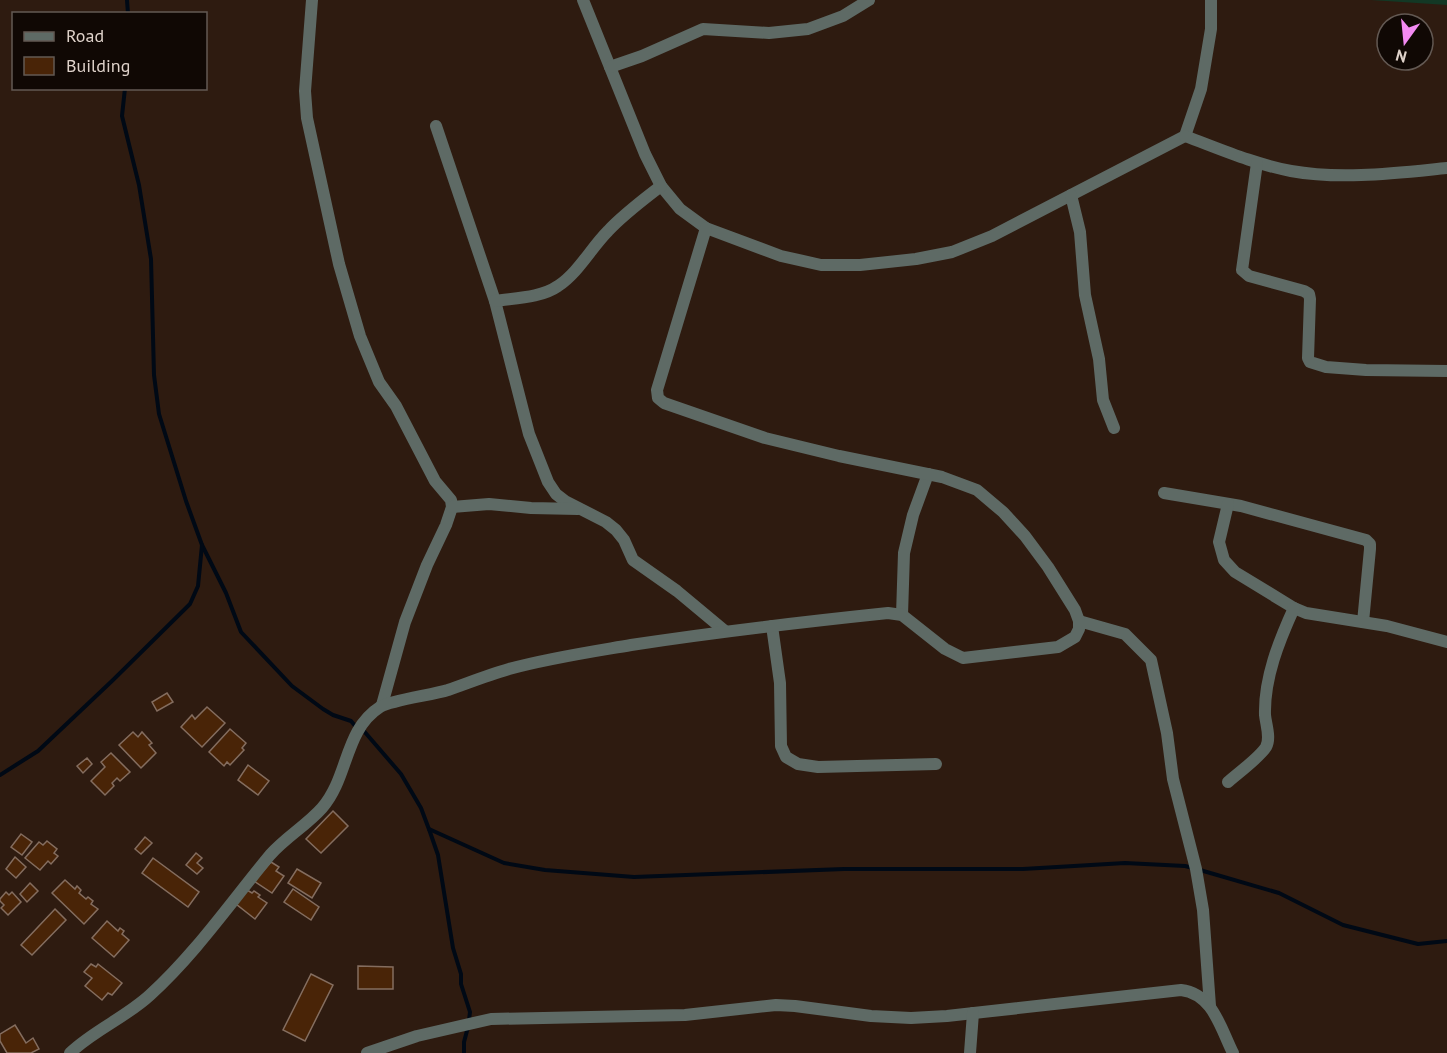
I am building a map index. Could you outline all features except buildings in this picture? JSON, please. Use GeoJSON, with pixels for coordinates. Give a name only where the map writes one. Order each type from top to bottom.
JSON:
{"type":"FeatureCollection","features":[{"type":"Feature","properties":{"kind":"street"},"geometry":{"type":"LineString","coordinates":[[312,0],[305,91],[307,118],[349,303],[379,382],[396,406],[435,481],[451,500],[452,507],[405,622],[382,705]]}},
{"type":"Feature","properties":{"kind":"street"},"geometry":{"type":"LineString","coordinates":[[583,0],[645,154],[661,186],[680,209],[705,228],[781,256],[821,265],[860,265],[916,259],[952,252],[992,236],[1185,136],[1201,89],[1211,29],[1211,0]]}},
{"type":"Feature","properties":{"kind":"street"},"geometry":{"type":"LineString","coordinates":[[610,67],[642,56],[703,29],[769,33],[800,30],[843,16],[869,0]]}},
{"type":"Feature","properties":{"kind":"street"},"geometry":{"type":"LineString","coordinates":[[436,126],[495,301],[529,434],[548,482],[556,494],[616,530],[624,540],[633,560],[677,591],[725,631]]}},
{"type":"Feature","properties":{"kind":"street"},"geometry":{"type":"LineString","coordinates":[[1185,136],[1257,163],[1290,170],[1326,174],[1390,173],[1447,168]]}},
{"type":"Feature","properties":{"kind":"street"},"geometry":{"type":"LineString","coordinates":[[1257,163],[1242,270],[1249,276],[1309,294],[1308,358],[1310,362],[1326,367],[1366,370],[1447,371]]}},
{"type":"Feature","properties":{"kind":"street"},"geometry":{"type":"LineString","coordinates":[[495,301],[537,294],[558,286],[614,225],[661,186]]}},
{"type":"Feature","properties":{"kind":"street"},"geometry":{"type":"LineString","coordinates":[[1071,195],[1080,232],[1086,302],[1098,353],[1103,400],[1114,428]]}},
{"type":"Feature","properties":{"kind":"street"},"geometry":{"type":"LineString","coordinates":[[70,1053],[94,1034],[119,1020],[158,988],[272,853],[321,809],[338,782],[358,729],[382,705],[427,696],[509,669],[560,657],[725,631],[888,614],[902,615],[945,649],[963,658],[1058,647],[1075,637],[1079,629],[1079,621],[1075,610],[1048,567],[1025,536],[1003,512],[977,490],[928,474],[765,438],[664,403],[658,398],[657,390],[705,228]]}},
{"type":"Feature","properties":{"kind":"street"},"geometry":{"type":"LineString","coordinates":[[902,615],[904,553],[913,515],[928,474]]}},
{"type":"Feature","properties":{"kind":"street"},"geometry":{"type":"LineString","coordinates":[[1164,493],[1228,504],[1366,540],[1370,544],[1370,549],[1364,622]]}},
{"type":"Feature","properties":{"kind":"street"},"geometry":{"type":"LineString","coordinates":[[452,507],[489,504],[579,509]]}},
{"type":"Feature","properties":{"kind":"street"},"geometry":{"type":"LineString","coordinates":[[1228,504],[1219,542],[1224,560],[1235,572],[1306,613],[1364,622],[1447,642]]}},
{"type":"Feature","properties":{"kind":"street"},"geometry":{"type":"LineString","coordinates":[[1228,782],[1266,747],[1268,732],[1265,714],[1269,679],[1279,641],[1294,608]]}},
{"type":"Feature","properties":{"kind":"street"},"geometry":{"type":"LineString","coordinates":[[1079,621],[1125,634],[1151,660],[1167,733],[1173,779],[1202,900],[1209,1006]]}},
{"type":"Feature","properties":{"kind":"street"},"geometry":{"type":"LineString","coordinates":[[772,626],[780,683],[781,746],[786,757],[798,764],[818,767],[936,764]]}},
{"type":"Feature","properties":{"kind":"street"},"geometry":{"type":"LineString","coordinates":[[367,1053],[417,1036],[491,1019],[685,1015],[776,1005],[871,1016],[911,1018],[1180,990],[1192,992],[1203,998],[1233,1053]]}},
{"type":"Feature","properties":{"kind":"street"},"geometry":{"type":"LineString","coordinates":[[970,1053],[973,1013]]}},
{"type":"Feature","properties":{"kind":"green space"},"geometry":{"type":"Polygon","coordinates":[[[1371,0],[1447,0],[1447,5],[1371,0]]]}},
{"type":"Feature","properties":{"kind":"waterway"},"geometry":{"type":"LineString","coordinates":[[127,0],[128,12]]}},
{"type":"Feature","properties":{"kind":"waterway"},"geometry":{"type":"LineString","coordinates":[[125,90],[122,116],[139,185],[151,259],[154,375],[159,414],[186,501],[202,545],[226,593],[241,632],[292,686],[323,709],[351,721],[356,727]]}},
{"type":"Feature","properties":{"kind":"waterway"},"geometry":{"type":"LineString","coordinates":[[0,775],[38,751],[190,604],[198,586],[202,545]]}},
{"type":"Feature","properties":{"kind":"waterway"},"geometry":{"type":"LineString","coordinates":[[363,730],[401,774],[421,808],[430,832],[438,855],[453,948],[470,1012],[469,1020]]}},
{"type":"Feature","properties":{"kind":"waterway"},"geometry":{"type":"LineString","coordinates":[[429,829],[504,863],[545,870],[634,877],[844,869],[1023,869],[1125,863],[1193,868]]}},
{"type":"Feature","properties":{"kind":"waterway"},"geometry":{"type":"LineString","coordinates":[[1200,870],[1279,893],[1343,925],[1418,944],[1447,941]]}},
{"type":"Feature","properties":{"kind":"waterway"},"geometry":{"type":"LineString","coordinates":[[464,1053],[468,1027]]}}]}
